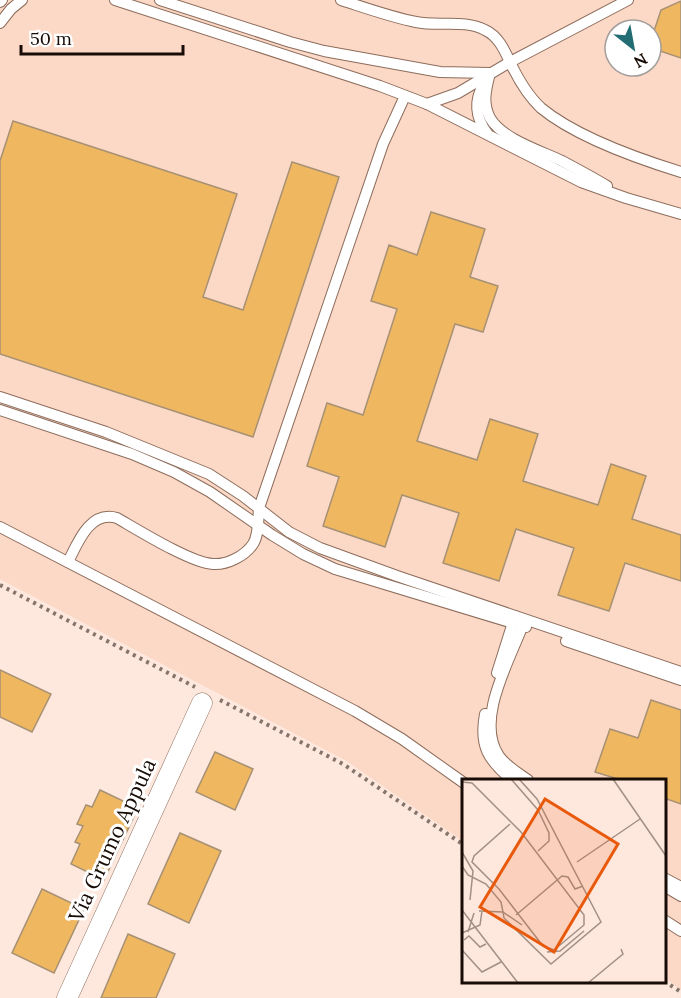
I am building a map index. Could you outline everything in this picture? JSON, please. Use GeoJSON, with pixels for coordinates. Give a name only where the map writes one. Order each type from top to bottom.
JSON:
{"type":"FeatureCollection","features":[{"type":"Feature","properties":{"kind":"street","name":"Via Grumo Appula"},"geometry":{"type":"LineString","coordinates":[[67,998],[206,696]]}},
{"type":"Feature","properties":{"kind":"lane"},"geometry":{"type":"LineString","coordinates":[[0,23],[22,0]]}},
{"type":"Feature","properties":{"kind":"lane"},"geometry":{"type":"LineString","coordinates":[[116,0],[344,74],[427,104],[581,182],[681,214]]}},
{"type":"Feature","properties":{"kind":"lane"},"geometry":{"type":"LineString","coordinates":[[160,0],[313,48],[440,72],[490,73]]}},
{"type":"Feature","properties":{"kind":"lane"},"geometry":{"type":"LineString","coordinates":[[341,0],[417,22],[461,24],[484,29],[502,46],[520,82],[530,96],[546,111],[603,143],[681,172]]}},
{"type":"Feature","properties":{"kind":"lane"},"geometry":{"type":"LineString","coordinates":[[427,104],[458,93],[510,62],[628,0]]}},
{"type":"Feature","properties":{"kind":"lane"},"geometry":{"type":"LineString","coordinates":[[489,135],[478,116],[477,101],[478,93],[490,73]]}},
{"type":"Feature","properties":{"kind":"lane"},"geometry":{"type":"LineString","coordinates":[[490,73],[485,105],[491,120],[497,127],[514,138],[592,177],[626,198]]}},
{"type":"Feature","properties":{"kind":"lane"},"geometry":{"type":"LineString","coordinates":[[68,561],[87,527],[105,517],[117,518],[165,544],[212,564],[229,561],[243,554],[253,544],[258,526],[259,508],[383,144],[405,96]]}},
{"type":"Feature","properties":{"kind":"lane"},"geometry":{"type":"LineString","coordinates":[[0,397],[106,432],[192,467],[223,482],[289,532],[313,544],[681,680]]}},
{"type":"Feature","properties":{"kind":"lane"},"geometry":{"type":"LineString","coordinates":[[0,410],[113,447],[164,467],[193,481],[303,554],[344,572],[519,621],[681,672]]}},
{"type":"Feature","properties":{"kind":"lane"},"geometry":{"type":"LineString","coordinates":[[0,527],[355,711],[409,744],[462,782]]}},
{"type":"Feature","properties":{"kind":"lane"},"geometry":{"type":"LineString","coordinates":[[511,779],[491,760],[484,745],[483,729],[485,713],[519,621]]}},
{"type":"Feature","properties":{"kind":"lane"},"geometry":{"type":"LineString","coordinates":[[519,621],[492,708],[490,726],[492,741],[500,756],[508,766],[527,779]]}},
{"type":"Feature","properties":{"kind":"lane"},"geometry":{"type":"LineString","coordinates":[[666,879],[681,887]]}},
{"type":"Feature","properties":{"kind":"lane"},"geometry":{"type":"LineString","coordinates":[[666,887],[681,896]]}},
{"type":"Feature","properties":{"kind":"lane"},"geometry":{"type":"LineString","coordinates":[[666,921],[681,931]]}},
{"type":"Feature","properties":{"kind":"path"},"geometry":{"type":"LineString","coordinates":[[0,585],[206,696],[343,764],[462,844]]}},
{"type":"Feature","properties":{"kind":"path"},"geometry":{"type":"LineString","coordinates":[[666,982],[681,992]]}},
{"type":"Feature","properties":{"kind":"shaded area"},"geometry":{"type":"Polygon","coordinates":[[[0,0],[681,0],[681,990],[666,979],[666,779],[462,779],[462,840],[345,760],[0,579],[0,0]]]}},
{"type":"Feature","properties":{"kind":"building"},"geometry":{"type":"Polygon","coordinates":[[[681,1],[681,58],[663,52],[663,18],[658,18],[661,10],[681,1]]]}},
{"type":"Feature","properties":{"kind":"building"},"geometry":{"type":"Polygon","coordinates":[[[13,121],[237,194],[203,297],[243,310],[292,162],[339,177],[253,437],[0,354],[0,161],[13,121]]]}},
{"type":"Feature","properties":{"kind":"building"},"geometry":{"type":"Polygon","coordinates":[[[431,212],[485,229],[470,277],[498,286],[483,332],[455,324],[417,441],[477,460],[490,419],[538,434],[523,481],[598,505],[611,464],[646,476],[632,519],[681,535],[681,581],[625,563],[609,611],[558,595],[574,548],[516,529],[499,581],[443,563],[459,513],[402,495],[385,547],[323,526],[339,477],[307,466],[327,403],[363,415],[397,309],[371,301],[389,245],[417,255],[431,212]]]}},
{"type":"Feature","properties":{"kind":"building"},"geometry":{"type":"Polygon","coordinates":[[[0,670],[51,694],[32,732],[0,717],[0,670]]]}},
{"type":"Feature","properties":{"kind":"building"},"geometry":{"type":"Polygon","coordinates":[[[651,700],[681,710],[681,804],[666,799],[666,779],[618,779],[595,772],[610,729],[638,738],[651,700]]]}},
{"type":"Feature","properties":{"kind":"building"},"geometry":{"type":"Polygon","coordinates":[[[215,752],[253,769],[235,810],[196,792],[215,752]]]}},
{"type":"Feature","properties":{"kind":"building"},"geometry":{"type":"Polygon","coordinates":[[[100,790],[138,808],[104,880],[71,864],[80,844],[75,842],[83,826],[77,824],[86,805],[92,807],[100,790]]]}},
{"type":"Feature","properties":{"kind":"building"},"geometry":{"type":"Polygon","coordinates":[[[180,833],[221,851],[189,923],[148,904],[180,833]]]}},
{"type":"Feature","properties":{"kind":"building"},"geometry":{"type":"Polygon","coordinates":[[[42,889],[84,909],[54,973],[12,953],[42,889]]]}},
{"type":"Feature","properties":{"kind":"building"},"geometry":{"type":"Polygon","coordinates":[[[128,934],[175,954],[156,998],[101,998],[128,934]]]}}]}
